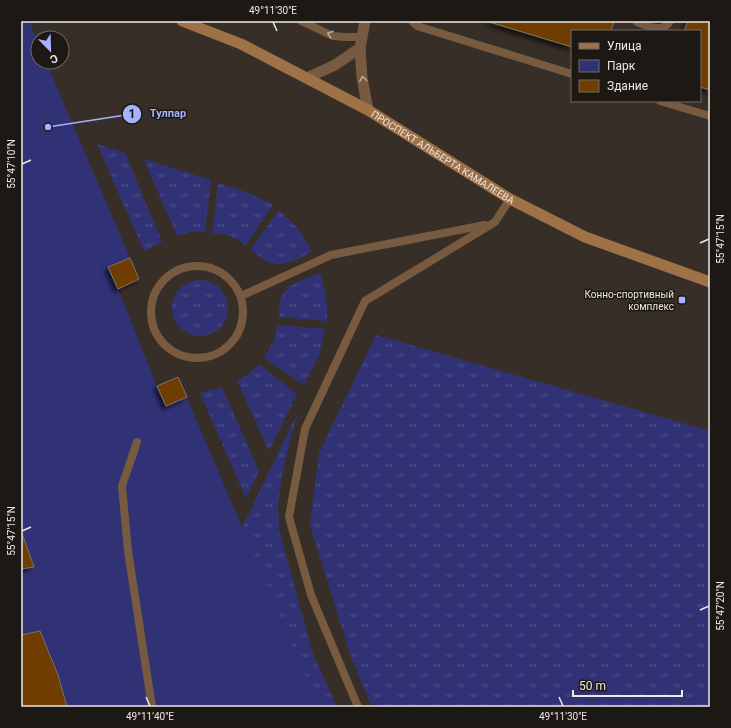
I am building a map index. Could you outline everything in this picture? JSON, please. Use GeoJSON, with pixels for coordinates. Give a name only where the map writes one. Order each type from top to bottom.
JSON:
{"type":"FeatureCollection","features":[{"type":"Feature","properties":{"kind":"main road","name":"ПРОСПЕКТ АЛЬБЕРТА КАМАЛЕЕВА"},"geometry":{"type":"LineString","coordinates":[[182,21],[241,44],[368,110],[510,199],[585,237],[710,282]]}},
{"type":"Feature","properties":{"kind":"street"},"geometry":{"type":"LineString","coordinates":[[365,21],[361,42],[362,78],[368,110]]}},
{"type":"Feature","properties":{"kind":"street"},"geometry":{"type":"LineString","coordinates":[[307,78],[335,65],[361,42]]}},
{"type":"Feature","properties":{"kind":"lane"},"geometry":{"type":"LineString","coordinates":[[302,21],[333,36],[345,37],[361,42]]}},
{"type":"Feature","properties":{"kind":"lane"},"geometry":{"type":"LineString","coordinates":[[412,21],[418,26],[571,74]]}},
{"type":"Feature","properties":{"kind":"lane"},"geometry":{"type":"LineString","coordinates":[[636,21],[658,29],[664,27],[670,21]]}},
{"type":"Feature","properties":{"kind":"lane"},"geometry":{"type":"LineString","coordinates":[[663,102],[710,116]]}},
{"type":"Feature","properties":{"kind":"lane"},"geometry":{"type":"LineString","coordinates":[[358,707],[311,594],[288,517],[305,429],[365,301],[495,222],[510,199]]}},
{"type":"Feature","properties":{"kind":"lane"},"geometry":{"type":"LineString","coordinates":[[241,296],[331,255],[490,224]]}},
{"type":"Feature","properties":{"kind":"lane"},"geometry":{"type":"LineString","coordinates":[[191,266],[202,266],[215,269],[226,275],[235,285],[241,296],[244,307],[240,331],[233,342],[216,354],[202,358],[187,357],[175,352],[164,344],[154,327],[151,309],[158,287],[168,277],[191,266]]}},
{"type":"Feature","properties":{"kind":"lane"},"geometry":{"type":"LineString","coordinates":[[137,442],[122,486],[128,551],[152,707]]}},
{"type":"Feature","properties":{"kind":"green space"},"geometry":{"type":"Polygon","coordinates":[[[21,21],[29,21],[33,30],[30,30],[30,70],[49,70],[139,279],[118,289],[157,386],[178,377],[319,707],[21,707],[21,21]]]}},
{"type":"Feature","properties":{"kind":"green space"},"geometry":{"type":"Polygon","coordinates":[[[97,144],[125,153],[162,242],[144,251],[97,144]]]}},
{"type":"Feature","properties":{"kind":"green space"},"geometry":{"type":"Polygon","coordinates":[[[144,159],[211,180],[205,232],[191,232],[177,236],[144,159]]]}},
{"type":"Feature","properties":{"kind":"green space"},"geometry":{"type":"Polygon","coordinates":[[[218,183],[249,193],[273,205],[246,245],[229,235],[212,233],[218,183]]]}},
{"type":"Feature","properties":{"kind":"green space"},"geometry":{"type":"Polygon","coordinates":[[[279,210],[298,228],[312,252],[288,263],[273,264],[259,257],[251,249],[279,210]]]}},
{"type":"Feature","properties":{"kind":"green space"},"geometry":{"type":"Polygon","coordinates":[[[320,273],[326,297],[327,321],[279,317],[280,301],[286,290],[297,282],[320,273]]]}},
{"type":"Feature","properties":{"kind":"green space"},"geometry":{"type":"Polygon","coordinates":[[[195,280],[205,280],[220,288],[226,297],[228,308],[226,319],[220,328],[205,336],[195,336],[184,331],[177,324],[172,313],[172,303],[177,292],[184,285],[195,280]]]}},
{"type":"Feature","properties":{"kind":"green space"},"geometry":{"type":"Polygon","coordinates":[[[277,325],[325,329],[319,355],[304,385],[264,358],[274,341],[277,325]]]}},
{"type":"Feature","properties":{"kind":"green space"},"geometry":{"type":"Polygon","coordinates":[[[376,335],[710,431],[710,707],[372,707],[351,657],[310,525],[319,453],[376,335]]]}},
{"type":"Feature","properties":{"kind":"green space"},"geometry":{"type":"Polygon","coordinates":[[[259,364],[297,394],[269,451],[237,381],[247,375],[259,364]]]}},
{"type":"Feature","properties":{"kind":"green space"},"geometry":{"type":"Polygon","coordinates":[[[222,387],[259,471],[246,498],[200,393],[222,387]]]}},
{"type":"Feature","properties":{"kind":"green space"},"geometry":{"type":"Polygon","coordinates":[[[299,410],[282,474],[278,504],[279,529],[312,651],[337,707],[162,707],[241,530],[299,410]]]}},
{"type":"Feature","properties":{"kind":"building"},"geometry":{"type":"Polygon","coordinates":[[[486,21],[614,21],[611,30],[571,30],[571,47],[486,21]]]}},
{"type":"Feature","properties":{"kind":"building"},"geometry":{"type":"Polygon","coordinates":[[[688,21],[710,21],[710,90],[701,87],[701,30],[684,30],[688,21]]]}},
{"type":"Feature","properties":{"kind":"building"},"geometry":{"type":"Polygon","coordinates":[[[130,258],[139,279],[118,289],[108,267],[130,258]]]}},
{"type":"Feature","properties":{"kind":"building"},"geometry":{"type":"Polygon","coordinates":[[[178,377],[187,397],[166,406],[157,386],[178,377]]]}},
{"type":"Feature","properties":{"kind":"building"},"geometry":{"type":"Polygon","coordinates":[[[21,532],[23,536],[34,567],[21,569],[21,532]]]}},
{"type":"Feature","properties":{"kind":"building"},"geometry":{"type":"Polygon","coordinates":[[[40,631],[58,675],[67,707],[21,707],[21,635],[40,631]]]}},
{"type":"Feature","properties":{"kind":"place","name":"Тулпар"},"geometry":{"type":"Point","coordinates":[48,127]}},
{"type":"Feature","properties":{"kind":"place","name":"Конно-спортивный комплекс"},"geometry":{"type":"Point","coordinates":[682,300]}}]}
